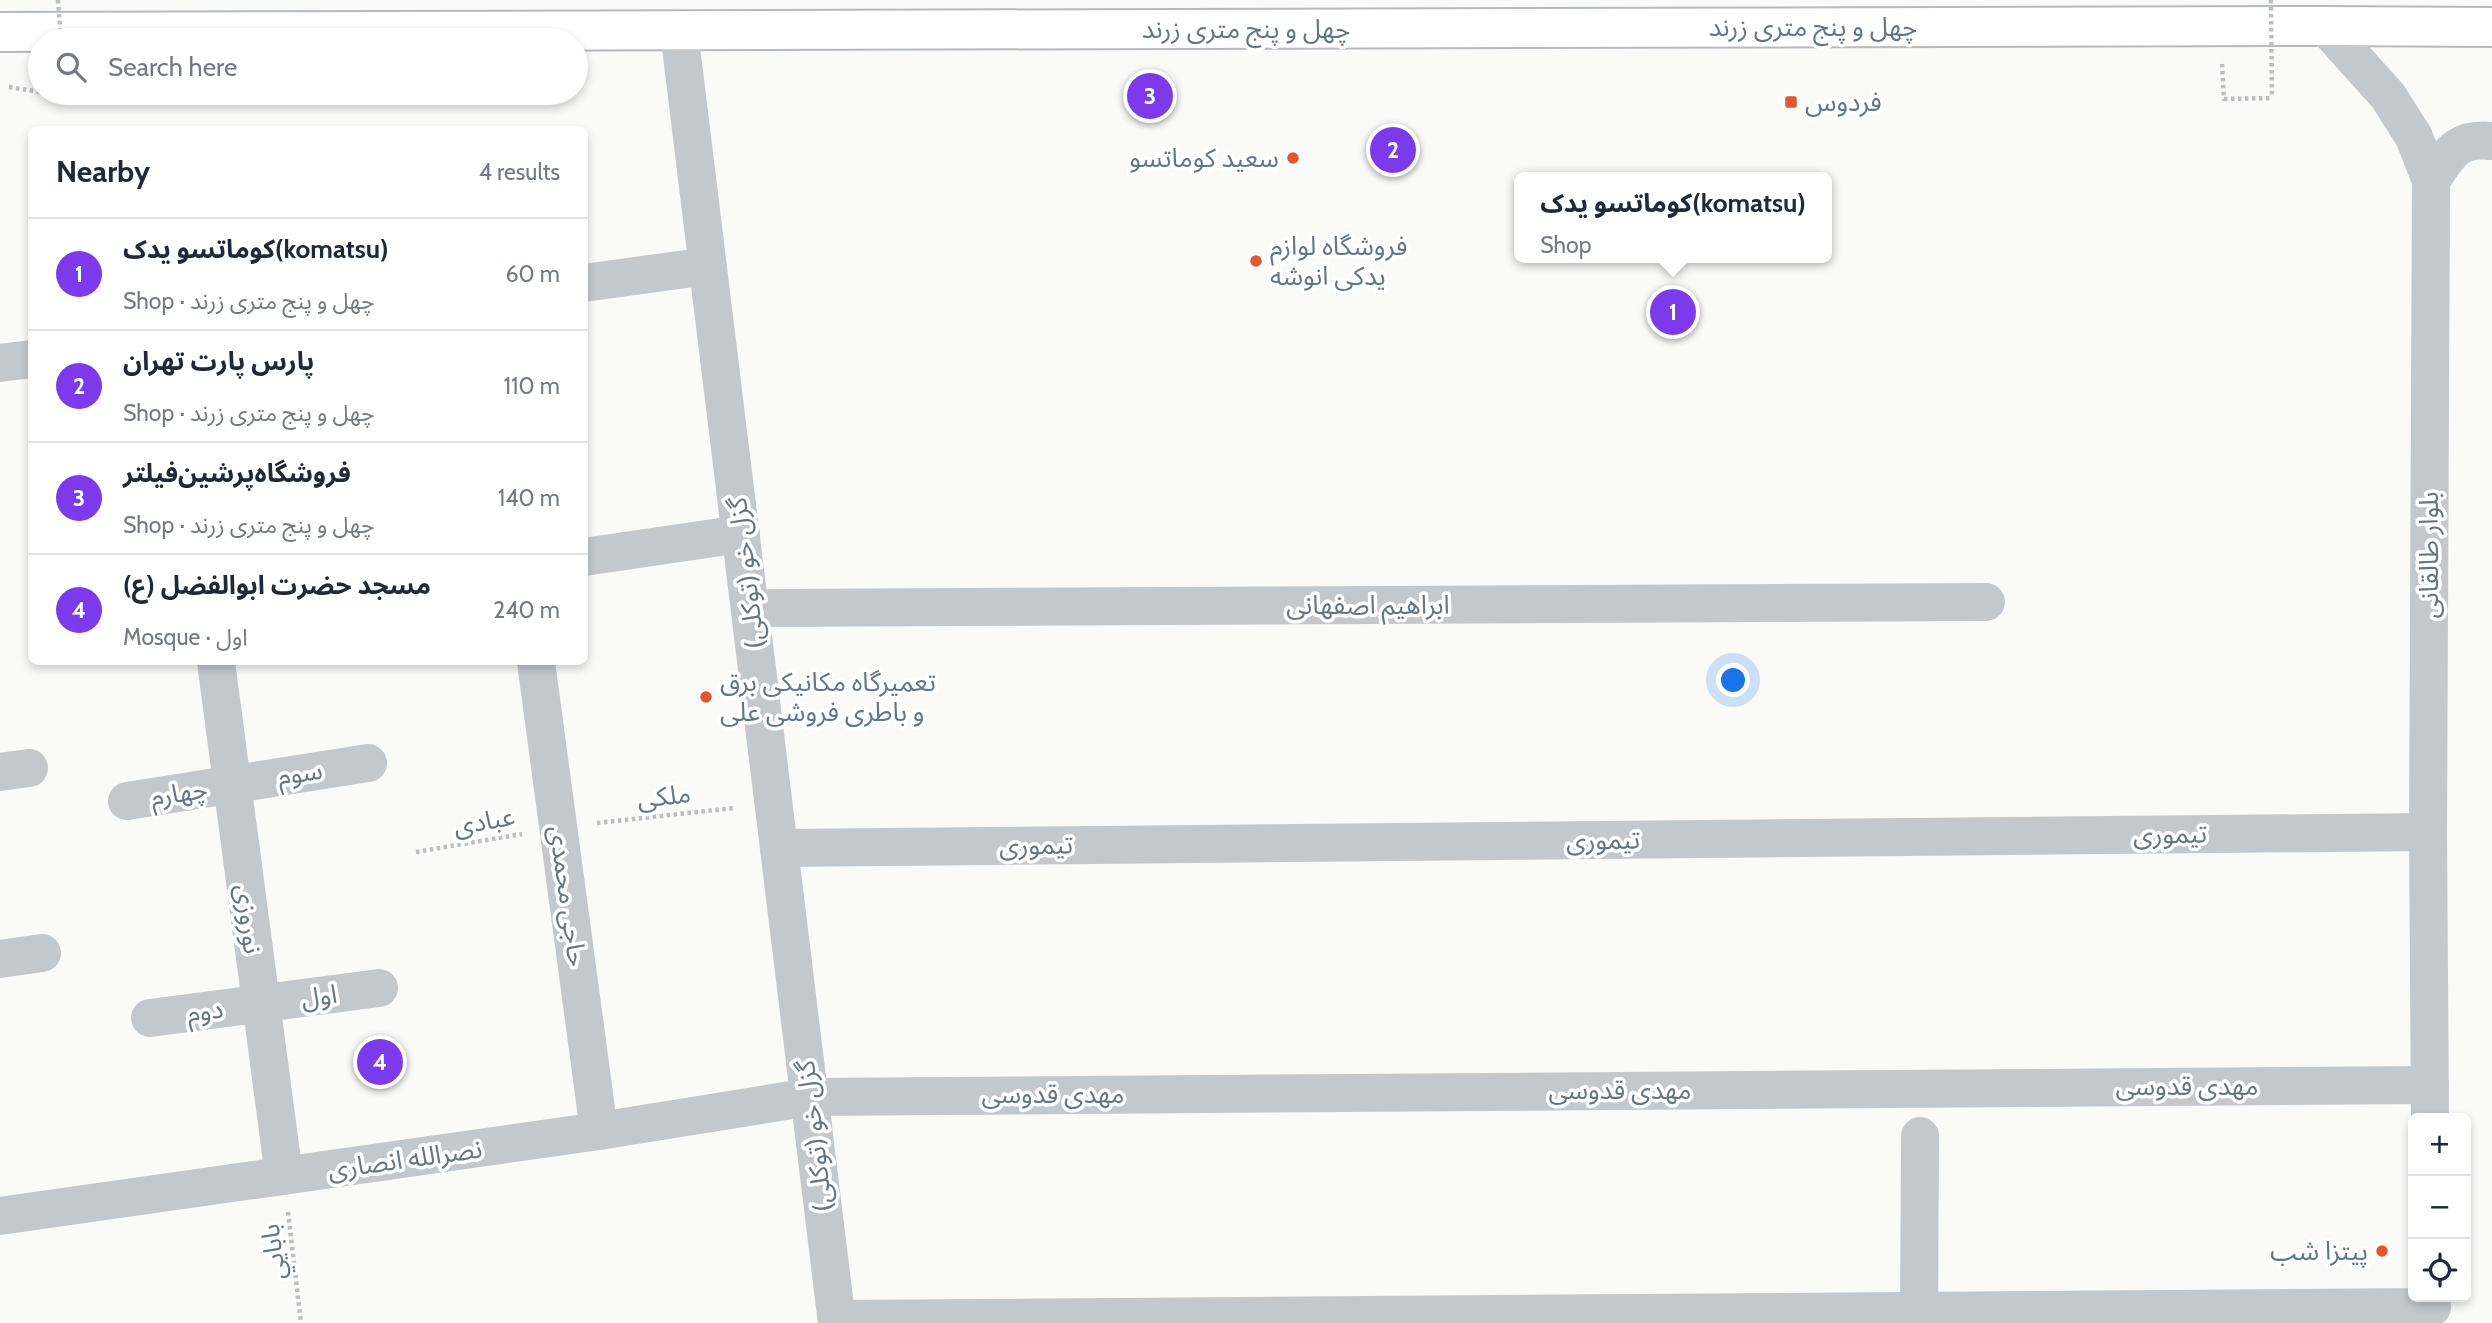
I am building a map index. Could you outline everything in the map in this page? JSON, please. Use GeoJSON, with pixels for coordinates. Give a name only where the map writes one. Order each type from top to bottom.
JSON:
{"type":"FeatureCollection","features":[{"type":"Feature","properties":{"kind":"main road","name":"چهل و پنج متری زرند"},"geometry":{"type":"LineString","coordinates":[[588,31],[2492,27]]}},
{"type":"Feature","properties":{"kind":"main road","name":"چهل و پنج متری زرند"},"geometry":{"type":"LineString","coordinates":[[0,32],[28,32]]}},
{"type":"Feature","properties":{"kind":"street","name":"بلوار طالقانی"},"geometry":{"type":"LineString","coordinates":[[2326,26],[2388,96],[2414,137],[2431,181],[2427,832],[2430,1101]]}},
{"type":"Feature","properties":{"kind":"street","name":"گزل خو (توکلی)"},"geometry":{"type":"LineString","coordinates":[[679,31],[837,1321]]}},
{"type":"Feature","properties":{"kind":"street"},"geometry":{"type":"LineString","coordinates":[[2431,181],[2450,152],[2475,139],[2492,141]]}},
{"type":"Feature","properties":{"kind":"street"},"geometry":{"type":"LineString","coordinates":[[588,282],[708,266]]}},
{"type":"Feature","properties":{"kind":"street"},"geometry":{"type":"LineString","coordinates":[[0,363],[28,360]]}},
{"type":"Feature","properties":{"kind":"street"},"geometry":{"type":"LineString","coordinates":[[588,556],[741,534]]}},
{"type":"Feature","properties":{"kind":"street","name":"ابراهیم اصفهانی"},"geometry":{"type":"LineString","coordinates":[[750,608],[1986,602]]}},
{"type":"Feature","properties":{"kind":"street","name":"نوروزی"},"geometry":{"type":"LineString","coordinates":[[216,665],[284,1176]]}},
{"type":"Feature","properties":{"kind":"street","name":"حاجی محمدی"},"geometry":{"type":"LineString","coordinates":[[536,665],[599,1131]]}},
{"type":"Feature","properties":{"kind":"street","name":"سوم"},"geometry":{"type":"LineString","coordinates":[[232,784],[368,763]]}},
{"type":"Feature","properties":{"kind":"street","name":"چهارم"},"geometry":{"type":"LineString","coordinates":[[127,801],[232,784]]}},
{"type":"Feature","properties":{"kind":"street","name":"تیموری"},"geometry":{"type":"LineString","coordinates":[[779,848],[2427,832]]}},
{"type":"Feature","properties":{"kind":"street"},"geometry":{"type":"LineString","coordinates":[[0,959],[42,953]]}},
{"type":"Feature","properties":{"kind":"street","name":"اول"},"geometry":{"type":"LineString","coordinates":[[260,1004],[379,988]]}},
{"type":"Feature","properties":{"kind":"street","name":"دوم"},"geometry":{"type":"LineString","coordinates":[[150,1018],[260,1004]]}},
{"type":"Feature","properties":{"kind":"street","name":"نصرالله انصاری"},"geometry":{"type":"LineString","coordinates":[[0,1216],[599,1131],[810,1097]]}},
{"type":"Feature","properties":{"kind":"street","name":"مهدی قدوسی"},"geometry":{"type":"LineString","coordinates":[[810,1097],[2430,1101]]}},
{"type":"Feature","properties":{"kind":"street"},"geometry":{"type":"LineString","coordinates":[[1919,1317],[1920,1136]]}},
{"type":"Feature","properties":{"kind":"street"},"geometry":{"type":"LineString","coordinates":[[837,1321],[1919,1317],[2432,1309]]}},
{"type":"Feature","properties":{"kind":"path"},"geometry":{"type":"LineString","coordinates":[[58,0],[60,28]]}},
{"type":"Feature","properties":{"kind":"path"},"geometry":{"type":"LineString","coordinates":[[2224,99],[2272,98],[2271,0]]}},
{"type":"Feature","properties":{"kind":"path"},"geometry":{"type":"LineString","coordinates":[[9,87],[28,90]]}},
{"type":"Feature","properties":{"kind":"path","name":"ملکی"},"geometry":{"type":"LineString","coordinates":[[559,827],[774,803]]}},
{"type":"Feature","properties":{"kind":"path","name":"عبادی"},"geometry":{"type":"LineString","coordinates":[[416,852],[559,827]]}},
{"type":"Feature","properties":{"kind":"path","name":"بابايي"},"geometry":{"type":"LineString","coordinates":[[284,1176],[301,1323]]}},
{"type":"Feature","properties":{"kind":"place","name":"فروشگاه‌پرشین‌فیلتر"},"geometry":{"type":"Point","coordinates":[1150,96]}},
{"type":"Feature","properties":{"kind":"place","name":"فردوس"},"geometry":{"type":"Point","coordinates":[1791,102]}},
{"type":"Feature","properties":{"kind":"place","name":"پارس پارت تهران"},"geometry":{"type":"Point","coordinates":[1393,150]}},
{"type":"Feature","properties":{"kind":"place","name":"سعید کوماتسو"},"geometry":{"type":"Point","coordinates":[1293,158]}},
{"type":"Feature","properties":{"kind":"place","name":"فروشگاه لوازم یدکی انوشه"},"geometry":{"type":"Point","coordinates":[1256,261]}},
{"type":"Feature","properties":{"kind":"place","name":"کوماتسو یدک(komatsu)"},"geometry":{"type":"Point","coordinates":[1673,312]}},
{"type":"Feature","properties":{"kind":"place","name":"تعمیرگاه مکانیکی برق و باطری فروشی علی"},"geometry":{"type":"Point","coordinates":[706,697]}},
{"type":"Feature","properties":{"kind":"place","name":"مسجد حضرت ابوالفضل (ع)"},"geometry":{"type":"Point","coordinates":[380,1062]}},
{"type":"Feature","properties":{"kind":"place","name":"پیتزا شب"},"geometry":{"type":"Point","coordinates":[2382,1251]}}]}
